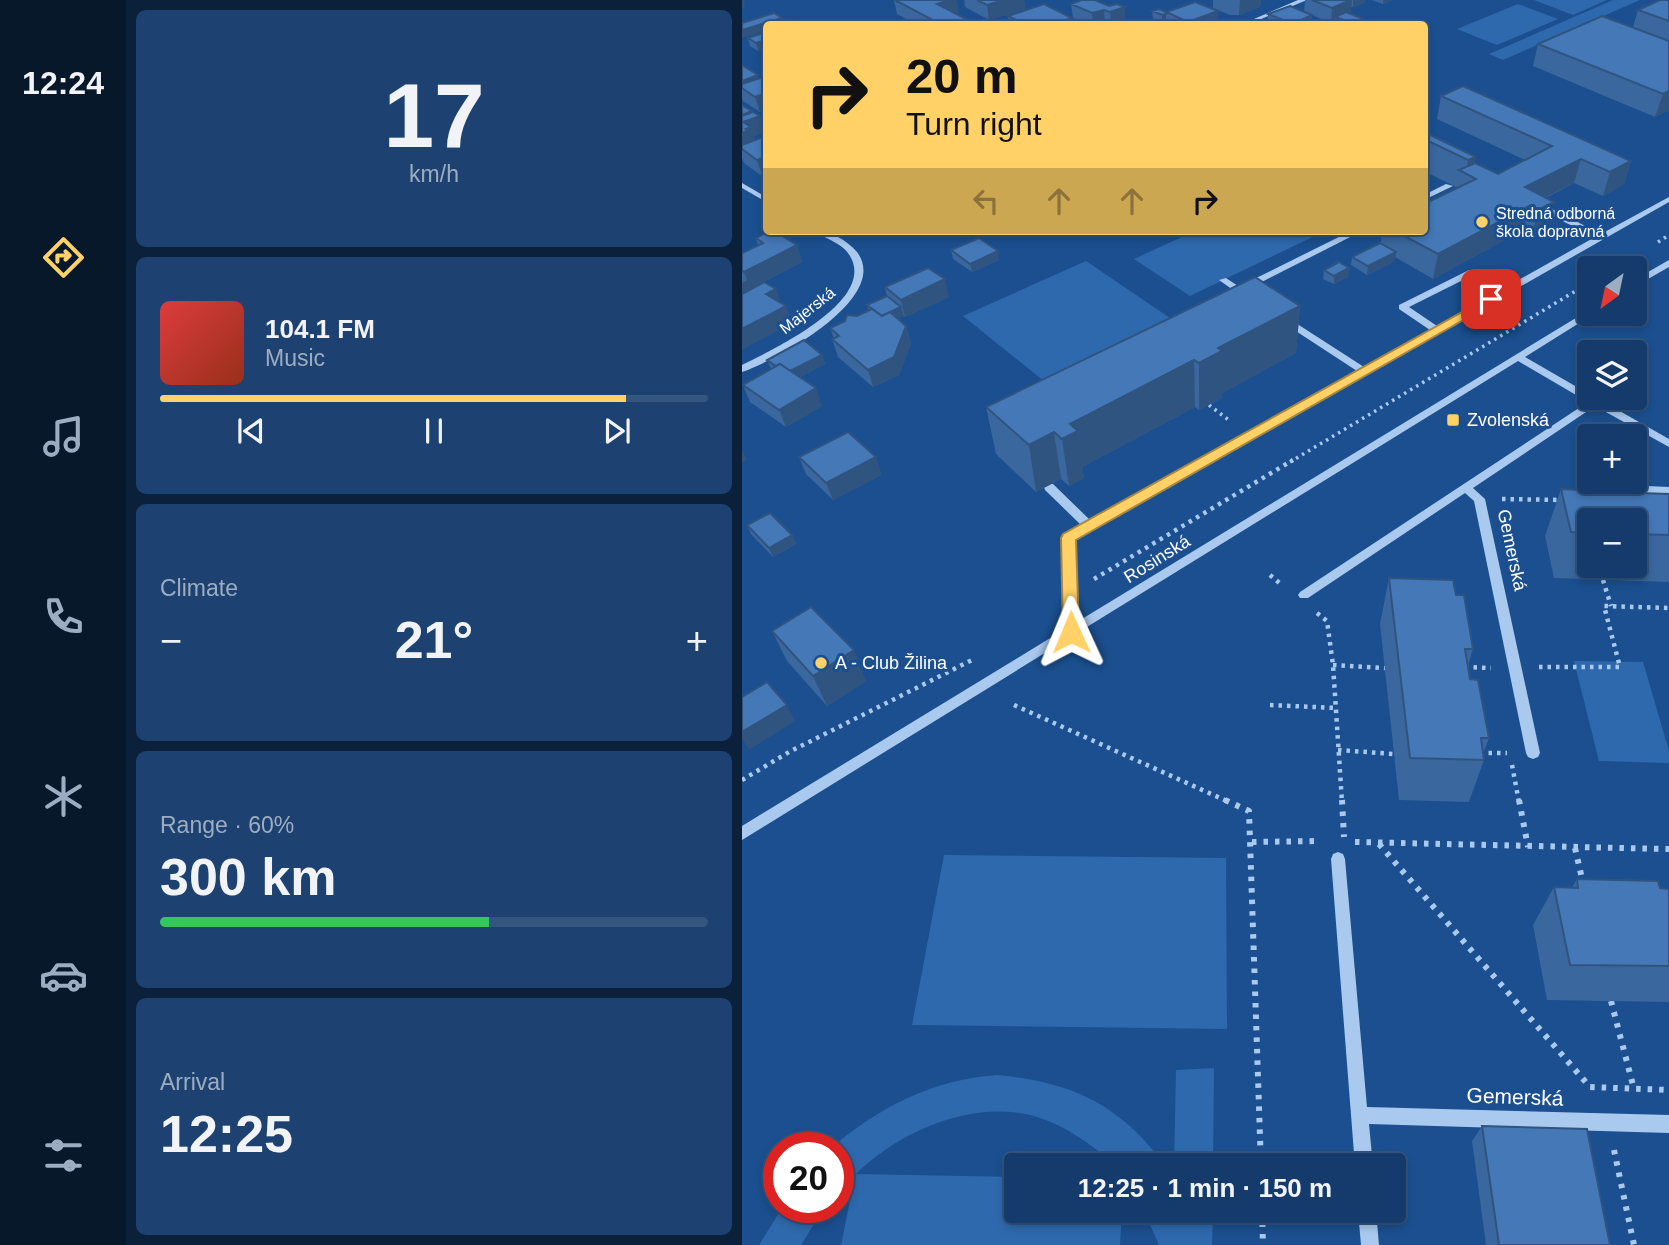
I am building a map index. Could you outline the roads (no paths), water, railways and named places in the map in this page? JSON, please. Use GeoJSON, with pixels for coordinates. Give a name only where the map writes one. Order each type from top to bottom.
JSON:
{"type":"FeatureCollection","features":[{"type":"Feature","properties":{"kind":"street"},"geometry":{"type":"LineString","coordinates":[[1287,0],[1295,4]]}},
{"type":"Feature","properties":{"kind":"street"},"geometry":{"type":"LineString","coordinates":[[1252,21],[1304,0]]}},
{"type":"Feature","properties":{"kind":"street"},"geometry":{"type":"LineString","coordinates":[[742,185],[763,198]]}},
{"type":"Feature","properties":{"kind":"street"},"geometry":{"type":"LineString","coordinates":[[1428,196],[1450,186]]}},
{"type":"Feature","properties":{"kind":"street"},"geometry":{"type":"LineString","coordinates":[[1428,188],[1437,192]]}},
{"type":"Feature","properties":{"kind":"street"},"geometry":{"type":"LineString","coordinates":[[1071,632],[1069,538],[1669,199]]}},
{"type":"Feature","properties":{"kind":"street"},"geometry":{"type":"LineString","coordinates":[[1545,209],[1601,237]]}},
{"type":"Feature","properties":{"kind":"street","name":"Majerská"},"geometry":{"type":"LineString","coordinates":[[742,369],[789,345],[838,310],[854,292],[859,272],[856,257],[848,248],[826,235]]}},
{"type":"Feature","properties":{"kind":"street"},"geometry":{"type":"LineString","coordinates":[[1234,301],[1242,293],[1351,235]]}},
{"type":"Feature","properties":{"kind":"street"},"geometry":{"type":"LineString","coordinates":[[1647,276],[1669,263]]}},
{"type":"Feature","properties":{"kind":"street"},"geometry":{"type":"LineString","coordinates":[[1437,330],[1402,307],[1472,272]]}},
{"type":"Feature","properties":{"kind":"street"},"geometry":{"type":"LineString","coordinates":[[1223,280],[1258,303]]}},
{"type":"Feature","properties":{"kind":"street"},"geometry":{"type":"LineString","coordinates":[[1270,310],[1364,371]]}},
{"type":"Feature","properties":{"kind":"street","name":"Rosinská"},"geometry":{"type":"LineString","coordinates":[[742,834],[1577,320]]}},
{"type":"Feature","properties":{"kind":"street"},"geometry":{"type":"LineString","coordinates":[[1518,357],[1577,392]]}},
{"type":"Feature","properties":{"kind":"street"},"geometry":{"type":"LineString","coordinates":[[1306,600],[1464,487],[1582,410]]}},
{"type":"Feature","properties":{"kind":"street"},"geometry":{"type":"LineString","coordinates":[[1608,410],[1669,444]]}},
{"type":"Feature","properties":{"kind":"street","name":"Gemerská"},"geometry":{"type":"LineString","coordinates":[[1464,487],[1479,499],[1533,753]]}},
{"type":"Feature","properties":{"kind":"street"},"geometry":{"type":"LineString","coordinates":[[1049,488],[1089,526]]}},
{"type":"Feature","properties":{"kind":"street"},"geometry":{"type":"LineString","coordinates":[[1647,490],[1669,491]]}},
{"type":"Feature","properties":{"kind":"street"},"geometry":{"type":"LineString","coordinates":[[1338,859],[1341,924],[1363,1153]]}},
{"type":"Feature","properties":{"kind":"street","name":"Gemerská"},"geometry":{"type":"LineString","coordinates":[[1360,1115],[1669,1124]]}},
{"type":"Feature","properties":{"kind":"street"},"geometry":{"type":"LineString","coordinates":[[1368,1223],[1370,1245]]}},
{"type":"Feature","properties":{"kind":"place","name":"Stredná odborná škola dopravná"},"geometry":{"type":"Point","coordinates":[1482,222]}},
{"type":"Feature","properties":{"kind":"place","name":"Zvolenská"},"geometry":{"type":"Point","coordinates":[1453,420]}},
{"type":"Feature","properties":{"kind":"place","name":"A - Club Žilina"},"geometry":{"type":"Point","coordinates":[821,663]}}]}
